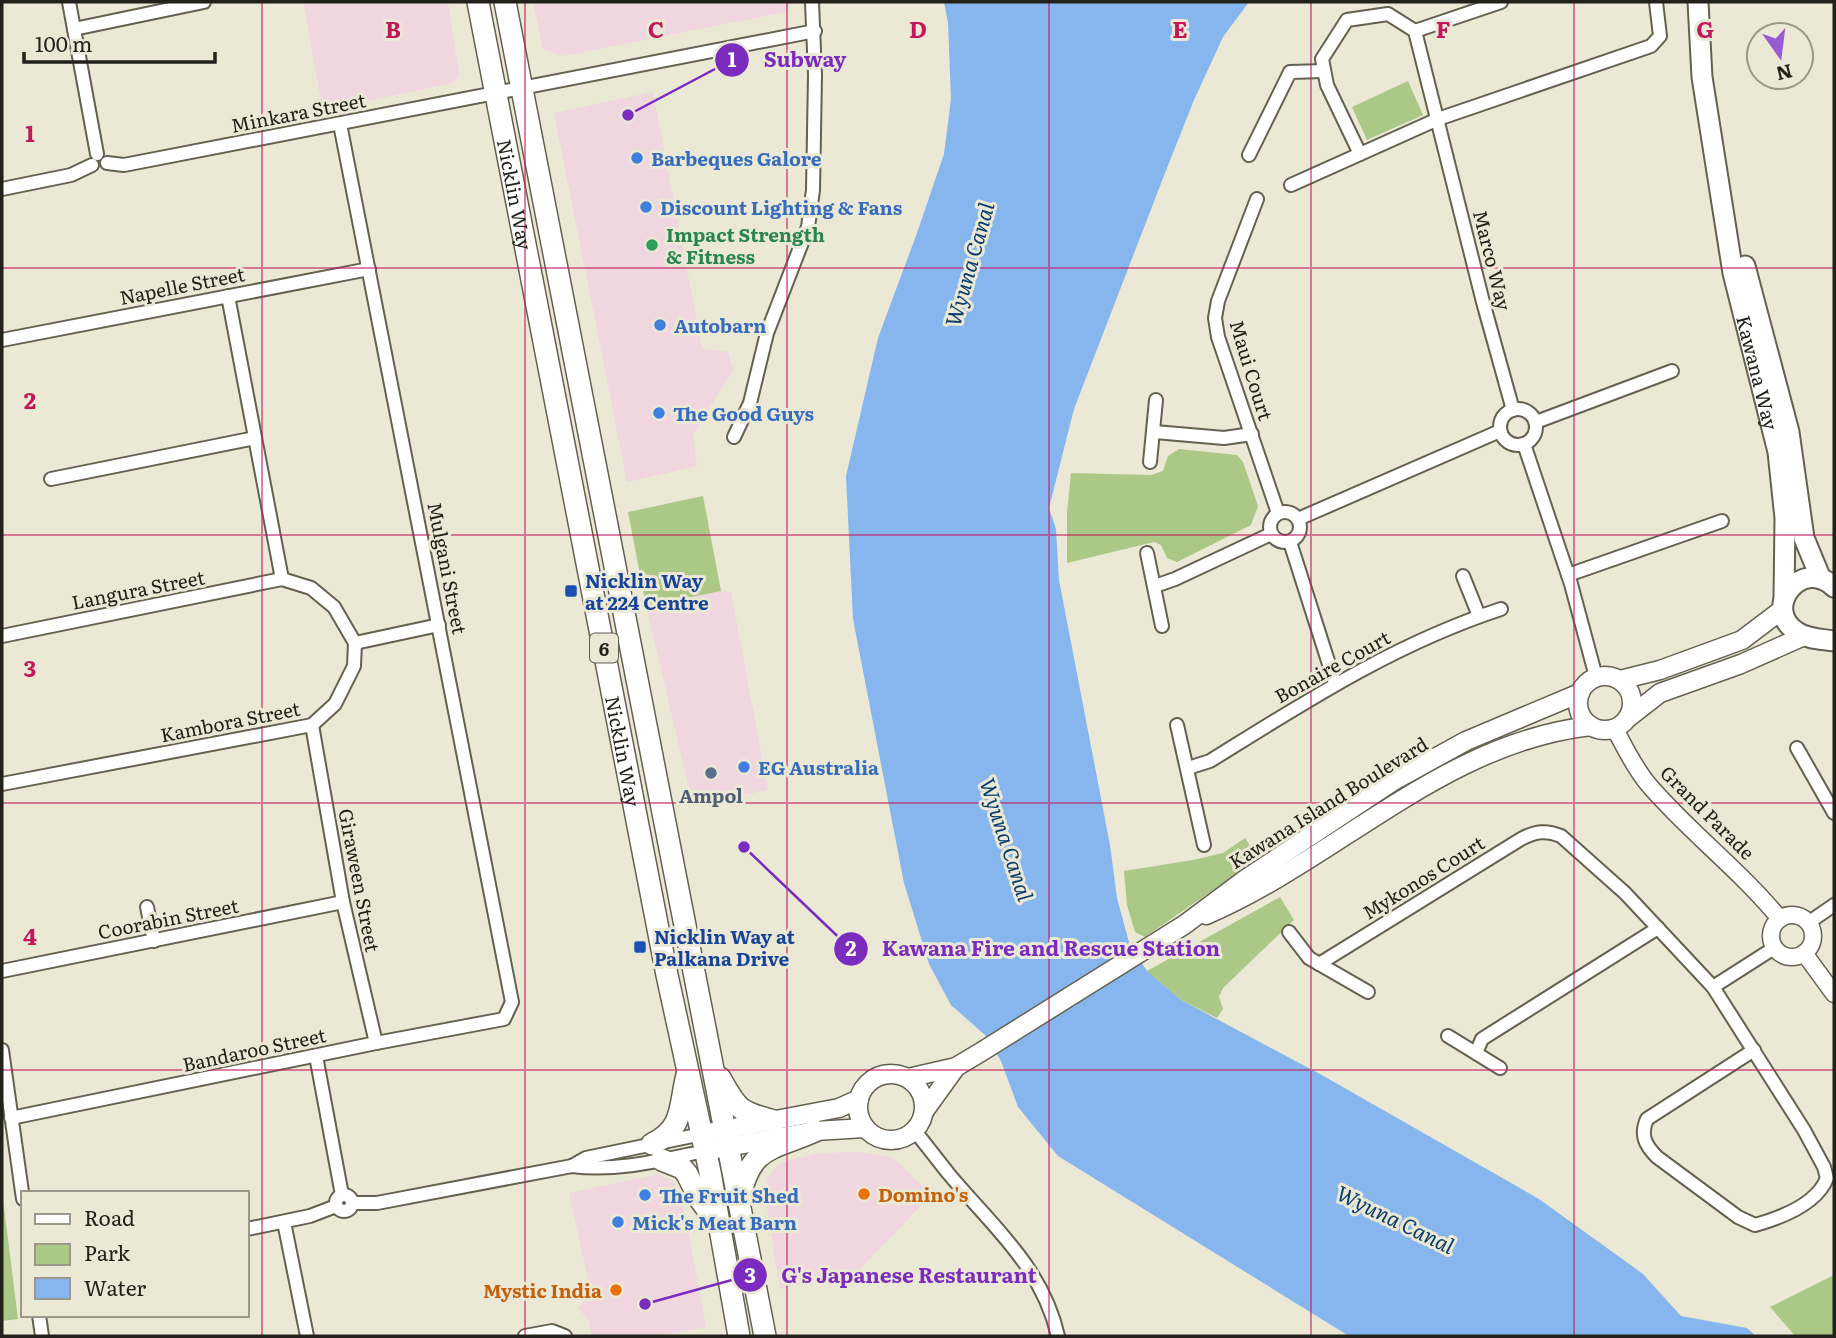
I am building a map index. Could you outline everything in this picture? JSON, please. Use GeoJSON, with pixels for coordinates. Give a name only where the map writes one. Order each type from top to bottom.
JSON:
{"type":"FeatureCollection","features":[{"type":"Feature","properties":{"kind":"highway","name":"Nicklin Way"},"geometry":{"type":"LineString","coordinates":[[478,2],[667,975],[704,1142],[739,1336]]}},
{"type":"Feature","properties":{"kind":"highway","name":"Nicklin Way"},"geometry":{"type":"LineString","coordinates":[[505,2],[765,1336]]}},
{"type":"Feature","properties":{"kind":"highway"},"geometry":{"type":"LineString","coordinates":[[711,1064],[737,1107],[774,1121]]}},
{"type":"Feature","properties":{"kind":"highway"},"geometry":{"type":"LineString","coordinates":[[688,1069],[674,1129],[657,1152],[682,1168],[719,1226]]}},
{"type":"Feature","properties":{"kind":"highway"},"geometry":{"type":"LineString","coordinates":[[738,1202],[749,1167],[755,1158],[815,1131]]}},
{"type":"Feature","properties":{"kind":"main road","name":"Kawana Way"},"geometry":{"type":"LineString","coordinates":[[1698,2],[1702,77],[1733,273],[1777,452],[1785,518],[1783,604]]}},
{"type":"Feature","properties":{"kind":"main road","name":"Kawana Way"},"geometry":{"type":"LineString","coordinates":[[1713,150],[1789,432],[1804,538],[1828,583]]}},
{"type":"Feature","properties":{"kind":"main road"},"geometry":{"type":"LineString","coordinates":[[1620,680],[1660,670],[1742,640],[1783,604],[1788,590],[1803,579],[1828,583]]}},
{"type":"Feature","properties":{"kind":"main road"},"geometry":{"type":"LineString","coordinates":[[1783,604],[1788,625],[1818,638]]}},
{"type":"Feature","properties":{"kind":"main road"},"geometry":{"type":"LineString","coordinates":[[1621,723],[1633,700],[1626,685],[1612,676],[1596,677],[1583,686],[1578,704],[1580,713],[1591,726],[1605,730],[1621,723],[1660,693],[1818,638],[1834,627]]}},
{"type":"Feature","properties":{"kind":"main road","name":"Kawana Island Boulevard"},"geometry":{"type":"LineString","coordinates":[[1184,925],[1236,885],[1395,780],[1466,741],[1580,693]]}},
{"type":"Feature","properties":{"kind":"main road","name":"Kawana Island Boulevard"},"geometry":{"type":"LineString","coordinates":[[908,1078],[956,1067],[1150,945],[1184,925],[1255,891],[1406,798],[1471,762],[1540,735],[1591,726]]}},
{"type":"Feature","properties":{"kind":"main road","name":"Kawana Island Boulevard"},"geometry":{"type":"LineString","coordinates":[[925,1110],[956,1067]]}},
{"type":"Feature","properties":{"kind":"main road"},"geometry":{"type":"LineString","coordinates":[[897,1074],[908,1078],[917,1086],[923,1096],[925,1110],[915,1131],[900,1140],[888,1141],[865,1128],[859,1116],[859,1100],[869,1082],[878,1076],[897,1074]]}},
{"type":"Feature","properties":{"kind":"main road"},"geometry":{"type":"LineString","coordinates":[[725,1138],[774,1121],[838,1108],[859,1100]]}},
{"type":"Feature","properties":{"kind":"main road"},"geometry":{"type":"LineString","coordinates":[[704,1142],[725,1138],[865,1128]]}},
{"type":"Feature","properties":{"kind":"street"},"geometry":{"type":"LineString","coordinates":[[69,2],[99,161]]}},
{"type":"Feature","properties":{"kind":"street"},"geometry":{"type":"LineString","coordinates":[[74,29],[204,2]]}},
{"type":"Feature","properties":{"kind":"street"},"geometry":{"type":"LineString","coordinates":[[734,436],[750,403],[767,333],[808,227],[813,190],[815,31],[812,2]]}},
{"type":"Feature","properties":{"kind":"street"},"geometry":{"type":"LineString","coordinates":[[1360,154],[1327,85],[1322,59],[1347,20],[1388,14],[1415,31],[1501,2]]}},
{"type":"Feature","properties":{"kind":"street"},"geometry":{"type":"LineString","coordinates":[[1291,184],[1438,119],[1651,46],[1660,36],[1656,2]]}},
{"type":"Feature","properties":{"kind":"street","name":"Minkara Street"},"geometry":{"type":"LineString","coordinates":[[2,189],[71,176],[99,161],[124,165],[815,31]]}},
{"type":"Feature","properties":{"kind":"street","name":"Marco Way"},"geometry":{"type":"LineString","coordinates":[[1415,31],[1513,410]]}},
{"type":"Feature","properties":{"kind":"street"},"geometry":{"type":"LineString","coordinates":[[1249,155],[1290,72],[1324,71]]}},
{"type":"Feature","properties":{"kind":"street","name":"Mulgani Street"},"geometry":{"type":"LineString","coordinates":[[340,124],[512,1002],[504,1019]]}},
{"type":"Feature","properties":{"kind":"street","name":"Maui Court"},"geometry":{"type":"LineString","coordinates":[[1257,199],[1218,301],[1215,318],[1278,513]]}},
{"type":"Feature","properties":{"kind":"street","name":"Napelle Street"},"geometry":{"type":"LineString","coordinates":[[2,340],[369,269]]}},
{"type":"Feature","properties":{"kind":"street"},"geometry":{"type":"LineString","coordinates":[[228,296],[282,579],[311,589],[334,607],[355,643],[439,625]]}},
{"type":"Feature","properties":{"kind":"street"},"geometry":{"type":"LineString","coordinates":[[1535,422],[1672,371]]}},
{"type":"Feature","properties":{"kind":"street"},"geometry":{"type":"LineString","coordinates":[[1150,462],[1156,400]]}},
{"type":"Feature","properties":{"kind":"street"},"geometry":{"type":"LineString","coordinates":[[1513,410],[1524,410],[1535,422],[1533,438],[1524,444],[1512,444],[1502,437],[1500,431],[1504,415],[1513,410]]}},
{"type":"Feature","properties":{"kind":"street"},"geometry":{"type":"LineString","coordinates":[[1298,519],[1500,431]]}},
{"type":"Feature","properties":{"kind":"street"},"geometry":{"type":"LineString","coordinates":[[1154,432],[1224,438],[1252,434]]}},
{"type":"Feature","properties":{"kind":"street"},"geometry":{"type":"LineString","coordinates":[[51,479],[255,439]]}},
{"type":"Feature","properties":{"kind":"street"},"geometry":{"type":"LineString","coordinates":[[1524,444],[1568,575],[1596,677]]}},
{"type":"Feature","properties":{"kind":"street"},"geometry":{"type":"LineString","coordinates":[[1278,513],[1291,513],[1298,519],[1299,533],[1290,542],[1281,542],[1271,534],[1271,520],[1278,513]]}},
{"type":"Feature","properties":{"kind":"street"},"geometry":{"type":"LineString","coordinates":[[1568,575],[1723,521]]}},
{"type":"Feature","properties":{"kind":"street"},"geometry":{"type":"LineString","coordinates":[[1155,586],[1271,534]]}},
{"type":"Feature","properties":{"kind":"street"},"geometry":{"type":"LineString","coordinates":[[1290,542],[1335,683]]}},
{"type":"Feature","properties":{"kind":"street"},"geometry":{"type":"LineString","coordinates":[[1147,553],[1162,626]]}},
{"type":"Feature","properties":{"kind":"street"},"geometry":{"type":"LineString","coordinates":[[1463,576],[1479,616]]}},
{"type":"Feature","properties":{"kind":"street","name":"Langura Street"},"geometry":{"type":"LineString","coordinates":[[2,636],[282,579]]}},
{"type":"Feature","properties":{"kind":"street","name":"Bonaire Court"},"geometry":{"type":"LineString","coordinates":[[1188,768],[1210,761],[1381,657],[1501,609]]}},
{"type":"Feature","properties":{"kind":"street","name":"Kambora Street"},"geometry":{"type":"LineString","coordinates":[[2,784],[312,725],[335,704],[354,666],[355,643]]}},
{"type":"Feature","properties":{"kind":"street","name":"Grand Parade"},"geometry":{"type":"LineString","coordinates":[[1621,723],[1634,765],[1648,784],[1734,867],[1780,919]]}},
{"type":"Feature","properties":{"kind":"street"},"geometry":{"type":"LineString","coordinates":[[1177,724],[1204,845]]}},
{"type":"Feature","properties":{"kind":"street","name":"Giraween Street"},"geometry":{"type":"LineString","coordinates":[[312,725],[343,902],[376,1042]]}},
{"type":"Feature","properties":{"kind":"street"},"geometry":{"type":"LineString","coordinates":[[1797,748],[1834,813]]}},
{"type":"Feature","properties":{"kind":"street","name":"Mykonos Court"},"geometry":{"type":"LineString","coordinates":[[1319,964],[1536,831],[1561,836],[1625,892],[1658,928]]}},
{"type":"Feature","properties":{"kind":"street","name":"Coorabin Street"},"geometry":{"type":"LineString","coordinates":[[2,971],[343,902]]}},
{"type":"Feature","properties":{"kind":"street"},"geometry":{"type":"LineString","coordinates":[[1808,923],[1834,905]]}},
{"type":"Feature","properties":{"kind":"street"},"geometry":{"type":"LineString","coordinates":[[147,907],[154,941]]}},
{"type":"Feature","properties":{"kind":"street"},"geometry":{"type":"LineString","coordinates":[[1785,916],[1798,916],[1808,923],[1813,939],[1804,953],[1792,957],[1779,953],[1774,947],[1771,935],[1775,923],[1780,919],[1785,916]]}},
{"type":"Feature","properties":{"kind":"street"},"geometry":{"type":"LineString","coordinates":[[1476,1053],[1482,1040],[1658,928],[1713,987],[1754,1050],[1819,1156],[1830,1179],[1813,1197],[1774,1219],[1755,1225],[1738,1217],[1657,1157],[1646,1145],[1643,1129],[1647,1119],[1656,1112],[1754,1050]]}},
{"type":"Feature","properties":{"kind":"street"},"geometry":{"type":"LineString","coordinates":[[1289,932],[1301,951],[1368,992]]}},
{"type":"Feature","properties":{"kind":"street"},"geometry":{"type":"LineString","coordinates":[[1713,987],[1774,947]]}},
{"type":"Feature","properties":{"kind":"street"},"geometry":{"type":"LineString","coordinates":[[1804,953],[1834,994]]}},
{"type":"Feature","properties":{"kind":"street","name":"Bandaroo Street"},"geometry":{"type":"LineString","coordinates":[[11,1118],[376,1042],[504,1019]]}},
{"type":"Feature","properties":{"kind":"street"},"geometry":{"type":"LineString","coordinates":[[1448,1036],[1500,1068]]}},
{"type":"Feature","properties":{"kind":"street"},"geometry":{"type":"LineString","coordinates":[[2,1050],[22,1191]]}},
{"type":"Feature","properties":{"kind":"street"},"geometry":{"type":"LineString","coordinates":[[316,1056],[344,1201]]}},
{"type":"Feature","properties":{"kind":"street"},"geometry":{"type":"LineString","coordinates":[[915,1131],[948,1173],[1024,1259],[1040,1286],[1058,1336]]}},
{"type":"Feature","properties":{"kind":"street"},"geometry":{"type":"LineString","coordinates":[[572,1166],[586,1158],[657,1152],[704,1142]]}},
{"type":"Feature","properties":{"kind":"street"},"geometry":{"type":"LineString","coordinates":[[248,1229],[323,1213],[344,1201],[377,1203],[572,1166],[626,1166],[657,1152],[704,1142]]}},
{"type":"Feature","properties":{"kind":"street"},"geometry":{"type":"LineString","coordinates":[[284,1222],[307,1336]]}},
{"type":"Feature","properties":{"kind":"street"},"geometry":{"type":"LineString","coordinates":[[39,1317],[42,1336]]}},
{"type":"Feature","properties":{"kind":"street"},"geometry":{"type":"LineString","coordinates":[[525,1336],[552,1331],[565,1336]]}},
{"type":"Feature","properties":{"kind":"shaded area"},"geometry":{"type":"Polygon","coordinates":[[[303,2],[448,2],[459,75],[453,83],[323,110],[303,2]]]}},
{"type":"Feature","properties":{"kind":"shaded area"},"geometry":{"type":"Polygon","coordinates":[[[533,2],[792,3],[785,12],[563,56],[543,49],[533,2]]]}},
{"type":"Feature","properties":{"kind":"shaded area"},"geometry":{"type":"Polygon","coordinates":[[[653,92],[702,348],[728,352],[733,370],[693,435],[697,466],[627,482],[554,113],[653,92]]]}},
{"type":"Feature","properties":{"kind":"shaded area"},"geometry":{"type":"Polygon","coordinates":[[[721,591],[731,592],[768,790],[693,805],[646,606],[721,591]]]}},
{"type":"Feature","properties":{"kind":"shaded area"},"geometry":{"type":"Polygon","coordinates":[[[860,1152],[892,1157],[931,1195],[856,1273],[780,1289],[765,1195],[768,1177],[777,1166],[790,1160],[820,1153],[860,1152]]]}},
{"type":"Feature","properties":{"kind":"shaded area"},"geometry":{"type":"Polygon","coordinates":[[[660,1174],[675,1184],[681,1192],[706,1327],[659,1336],[592,1336],[589,1320],[578,1308],[591,1292],[569,1193],[660,1174]]]}},
{"type":"Feature","properties":{"kind":"green space"},"geometry":{"type":"Polygon","coordinates":[[[1408,81],[1423,115],[1367,140],[1352,107],[1408,81]]]}},
{"type":"Feature","properties":{"kind":"green space"},"geometry":{"type":"Polygon","coordinates":[[[1179,449],[1237,455],[1243,462],[1258,506],[1251,525],[1177,562],[1167,558],[1161,545],[1154,542],[1067,563],[1067,513],[1071,473],[1151,475],[1163,471],[1168,456],[1179,449]]]}},
{"type":"Feature","properties":{"kind":"green space"},"geometry":{"type":"Polygon","coordinates":[[[703,496],[721,591],[646,606],[628,512],[703,496]]]}},
{"type":"Feature","properties":{"kind":"green space"},"geometry":{"type":"Polygon","coordinates":[[[1245,838],[1258,859],[1145,937],[1135,932],[1127,905],[1124,871],[1223,853],[1245,838]]]}},
{"type":"Feature","properties":{"kind":"green space"},"geometry":{"type":"Polygon","coordinates":[[[1280,897],[1294,920],[1223,988],[1219,997],[1223,1009],[1217,1018],[1181,1000],[1147,971],[1280,897]]]}},
{"type":"Feature","properties":{"kind":"green space"},"geometry":{"type":"Polygon","coordinates":[[[2,1191],[18,1319],[2,1321],[2,1191]]]}},
{"type":"Feature","properties":{"kind":"green space"},"geometry":{"type":"Polygon","coordinates":[[[1834,1275],[1834,1336],[1795,1336],[1770,1307],[1834,1275]]]}},
{"type":"Feature","properties":{"kind":"water","name":"Wyuna Canal"},"geometry":{"type":"Polygon","coordinates":[[[944,2],[1249,2],[1223,37],[1165,173],[1074,409],[1049,508],[1056,529],[1059,580],[1110,845],[1117,898],[1130,946],[1147,971],[1181,1000],[1320,1074],[1539,1199],[1643,1274],[1681,1316],[1747,1328],[1756,1336],[1349,1336],[1058,1156],[1018,1107],[1001,1061],[985,1035],[951,1005],[929,964],[904,883],[853,619],[846,476],[878,338],[944,154],[951,99],[948,23],[944,2]]]}},
{"type":"Feature","properties":{"kind":"place","name":"Subway"},"geometry":{"type":"Point","coordinates":[628,115]}},
{"type":"Feature","properties":{"kind":"place","name":"Barbeques Galore"},"geometry":{"type":"Point","coordinates":[637,158]}},
{"type":"Feature","properties":{"kind":"place","name":"Discount Lighting & Fans"},"geometry":{"type":"Point","coordinates":[646,207]}},
{"type":"Feature","properties":{"kind":"place","name":"Impact Strength & Fitness"},"geometry":{"type":"Point","coordinates":[652,245]}},
{"type":"Feature","properties":{"kind":"place","name":"Autobarn"},"geometry":{"type":"Point","coordinates":[660,325]}},
{"type":"Feature","properties":{"kind":"place","name":"The Good Guys"},"geometry":{"type":"Point","coordinates":[659,413]}},
{"type":"Feature","properties":{"kind":"place","name":"Nicklin Way at 224 Centre"},"geometry":{"type":"Point","coordinates":[571,591]}},
{"type":"Feature","properties":{"kind":"place","name":"EG Australia"},"geometry":{"type":"Point","coordinates":[744,767]}},
{"type":"Feature","properties":{"kind":"place","name":"Ampol"},"geometry":{"type":"Point","coordinates":[711,773]}},
{"type":"Feature","properties":{"kind":"place","name":"Kawana Fire and Rescue Station"},"geometry":{"type":"Point","coordinates":[744,847]}},
{"type":"Feature","properties":{"kind":"place","name":"Nicklin Way at Palkana Drive"},"geometry":{"type":"Point","coordinates":[640,947]}},
{"type":"Feature","properties":{"kind":"place","name":"Domino's"},"geometry":{"type":"Point","coordinates":[864,1194]}},
{"type":"Feature","properties":{"kind":"place","name":"The Fruit Shed"},"geometry":{"type":"Point","coordinates":[645,1195]}},
{"type":"Feature","properties":{"kind":"place","name":"Mick's Meat Barn"},"geometry":{"type":"Point","coordinates":[618,1222]}},
{"type":"Feature","properties":{"kind":"place","name":"Mystic India"},"geometry":{"type":"Point","coordinates":[616,1290]}},
{"type":"Feature","properties":{"kind":"place","name":"G's Japanese Restaurant"},"geometry":{"type":"Point","coordinates":[645,1304]}}]}
